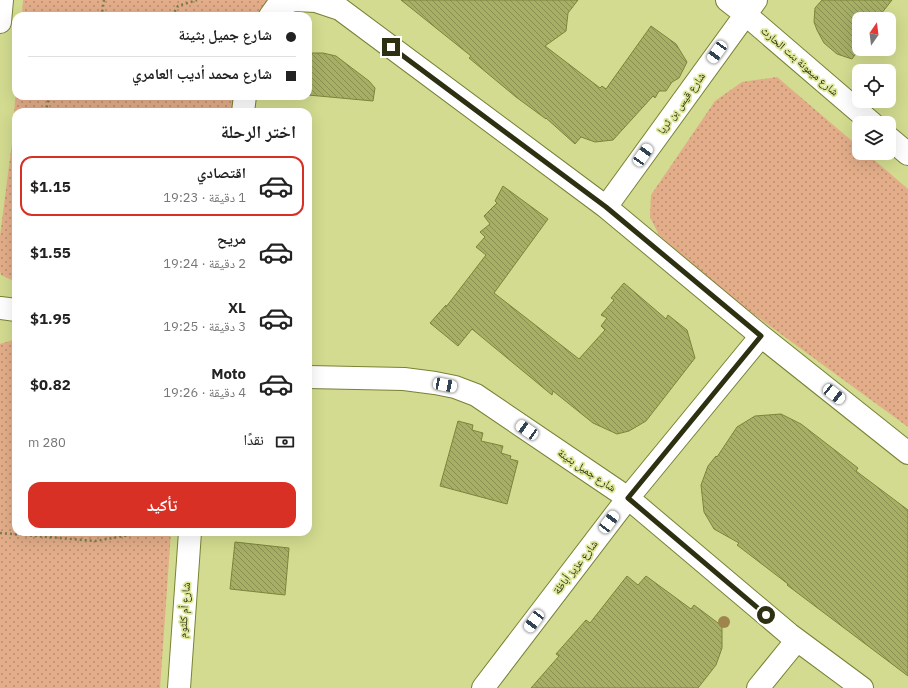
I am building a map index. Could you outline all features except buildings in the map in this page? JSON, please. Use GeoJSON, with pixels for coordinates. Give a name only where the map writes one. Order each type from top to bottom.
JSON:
{"type":"FeatureCollection","features":[{"type":"Feature","properties":{"kind":"street"},"geometry":{"type":"LineString","coordinates":[[0,22],[2,0]]}},
{"type":"Feature","properties":{"kind":"street"},"geometry":{"type":"LineString","coordinates":[[274,10],[295,0],[316,1],[340,9],[606,207],[761,336],[908,453]]}},
{"type":"Feature","properties":{"kind":"street","name":"شارع ميمونة بنت الحارث"},"geometry":{"type":"LineString","coordinates":[[728,0],[751,7],[865,116]]}},
{"type":"Feature","properties":{"kind":"street","name":"شارع قيس بن ثريا"},"geometry":{"type":"LineString","coordinates":[[606,207],[751,7]]}},
{"type":"Feature","properties":{"kind":"street"},"geometry":{"type":"LineString","coordinates":[[896,144],[908,154]]}},
{"type":"Feature","properties":{"kind":"street"},"geometry":{"type":"LineString","coordinates":[[0,308],[12,310]]}},
{"type":"Feature","properties":{"kind":"street","name":"شارع عزيز أباظة"},"geometry":{"type":"LineString","coordinates":[[483,688],[628,498],[761,336]]}},
{"type":"Feature","properties":{"kind":"street","name":"شارع جميل بثينة"},"geometry":{"type":"LineString","coordinates":[[312,377],[404,379],[455,387],[476,395],[628,498],[797,640],[862,688]]}},
{"type":"Feature","properties":{"kind":"street","name":"شارع أم كلثوم"},"geometry":{"type":"LineString","coordinates":[[179,688],[190,536]]}},
{"type":"Feature","properties":{"kind":"street"},"geometry":{"type":"LineString","coordinates":[[758,688],[797,640]]}},
{"type":"Feature","properties":{"kind":"path"},"geometry":{"type":"LineString","coordinates":[[102,12],[104,0]]}},
{"type":"Feature","properties":{"kind":"path"},"geometry":{"type":"LineString","coordinates":[[174,12],[178,6],[197,0]]}},
{"type":"Feature","properties":{"kind":"path"},"geometry":{"type":"LineString","coordinates":[[0,533],[12,534]]}},
{"type":"Feature","properties":{"kind":"path"},"geometry":{"type":"LineString","coordinates":[[41,536],[95,540],[122,536]]}},
{"type":"Feature","properties":{"kind":"shaded area"},"geometry":{"type":"Polygon","coordinates":[[[23,0],[279,0],[272,12],[22,12],[23,0]]]}},
{"type":"Feature","properties":{"kind":"shaded area"},"geometry":{"type":"Polygon","coordinates":[[[777,77],[852,141],[852,160],[874,160],[908,189],[908,427],[733,299],[659,235],[650,217],[651,195],[715,101],[742,82],[777,77]]]}},
{"type":"Feature","properties":{"kind":"shaded area"},"geometry":{"type":"Polygon","coordinates":[[[15,100],[244,100],[244,108],[15,108],[15,100]]]}},
{"type":"Feature","properties":{"kind":"shaded area"},"geometry":{"type":"Polygon","coordinates":[[[12,143],[12,280],[1,275],[0,236],[12,143]]]}},
{"type":"Feature","properties":{"kind":"shaded area"},"geometry":{"type":"Polygon","coordinates":[[[12,340],[12,536],[171,536],[160,688],[0,688],[0,344],[12,340]]]}},
{"type":"Feature","properties":{"kind":"route"},"geometry":{"type":"LineString","coordinates":[[391,47],[606,207],[761,336],[628,498],[766,615]]}}]}
